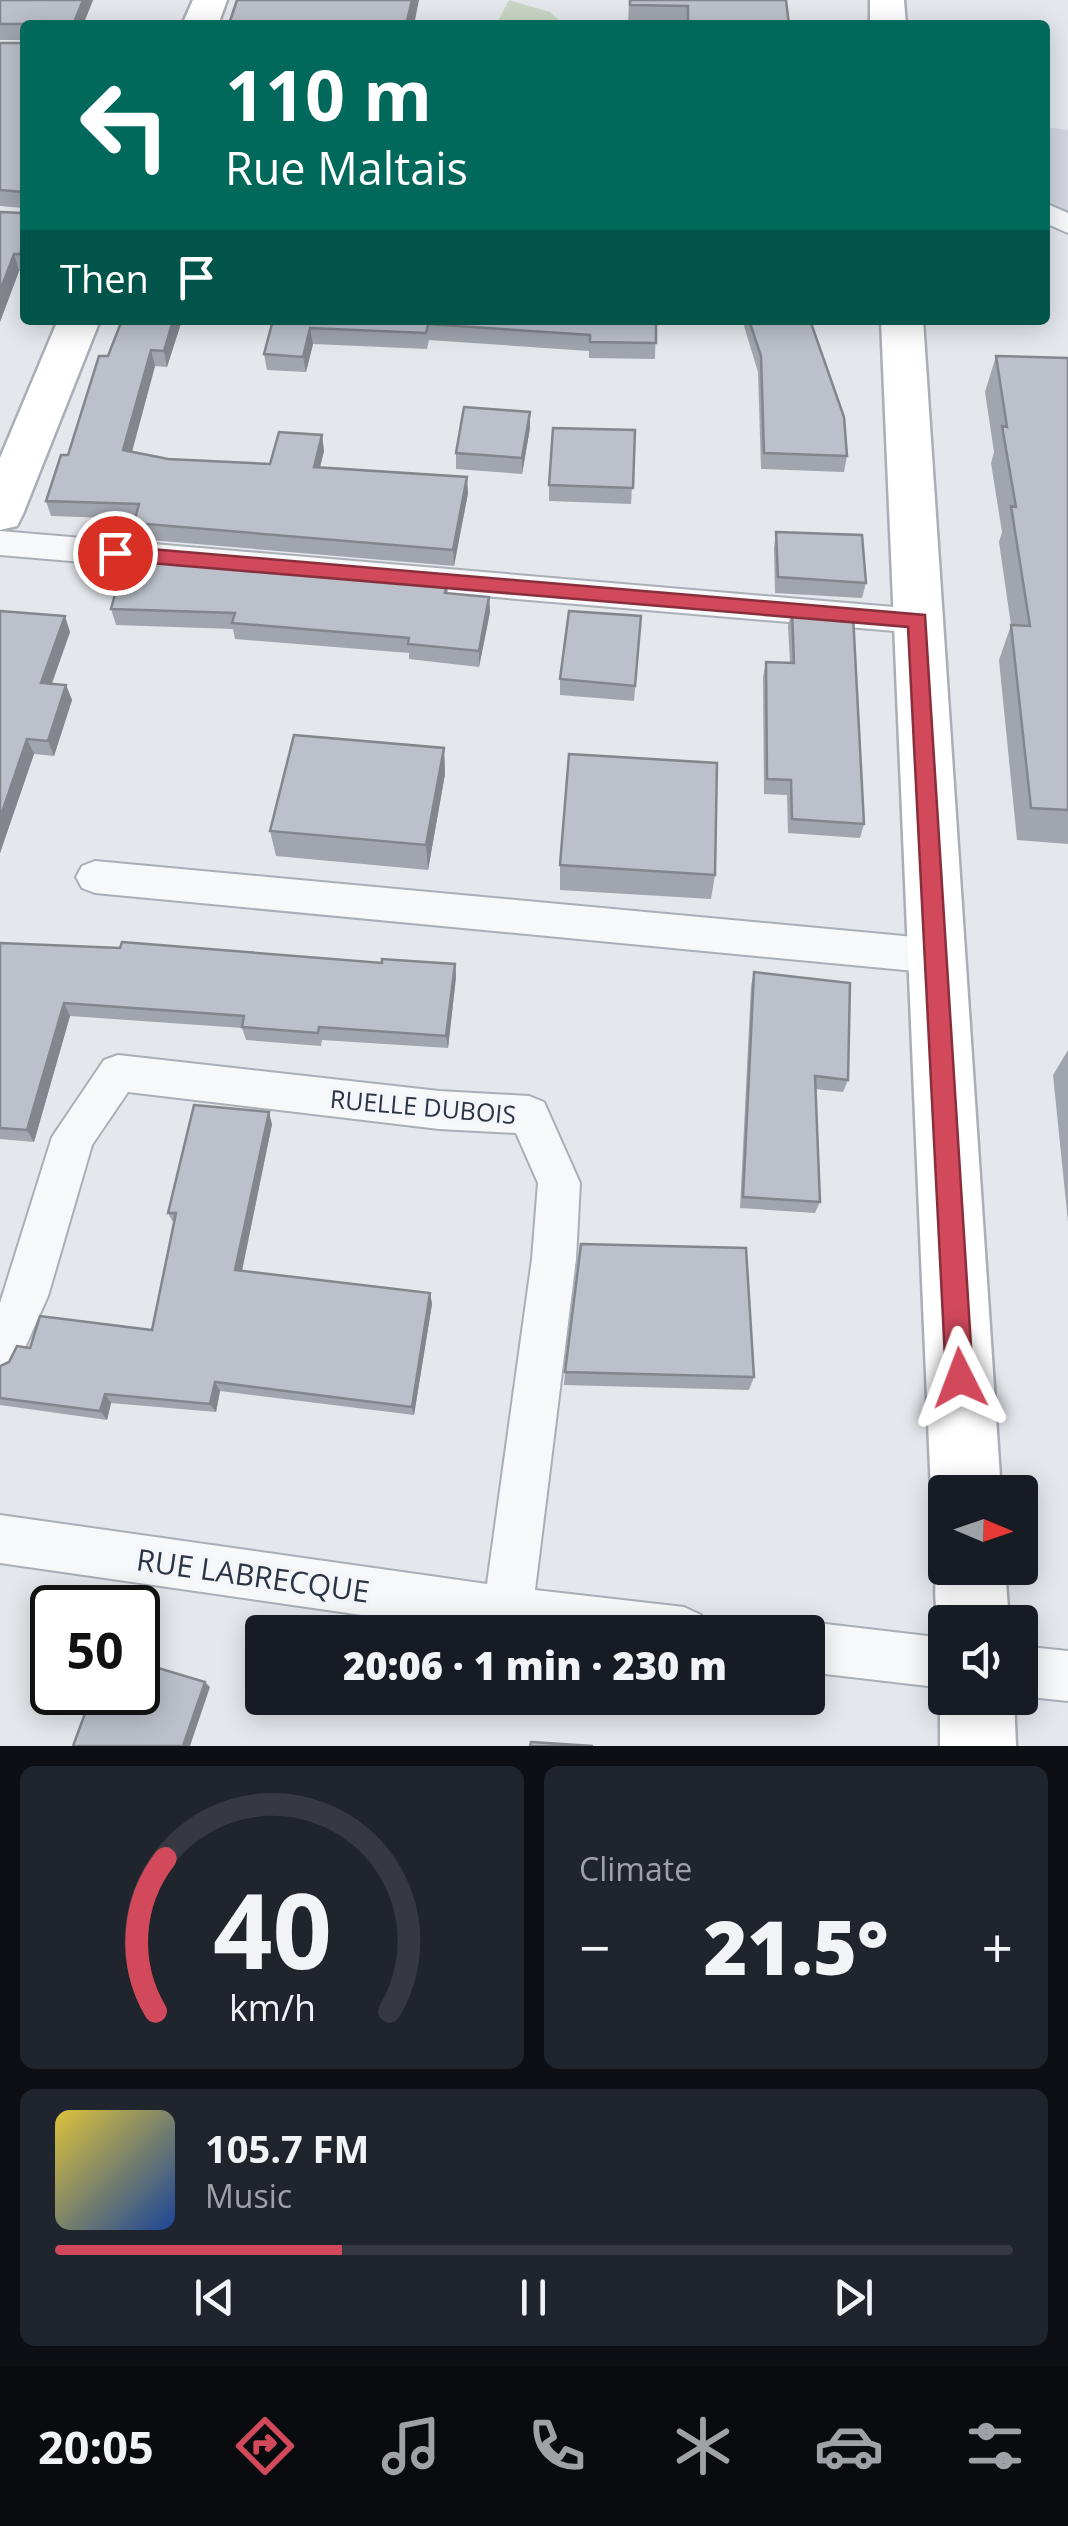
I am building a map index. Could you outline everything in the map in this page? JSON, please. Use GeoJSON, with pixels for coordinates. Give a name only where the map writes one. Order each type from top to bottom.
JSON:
{"type":"FeatureCollection","features":[{"type":"Feature","properties":{"kind":"main road"},"geometry":{"type":"LineString","coordinates":[[0,514],[78,325]]}},
{"type":"Feature","properties":{"kind":"main road"},"geometry":{"type":"LineString","coordinates":[[902,325],[965,1475]]}},
{"type":"Feature","properties":{"kind":"main road"},"geometry":{"type":"LineString","coordinates":[[977,1715],[978,1746]]}},
{"type":"Feature","properties":{"kind":"street"},"geometry":{"type":"LineString","coordinates":[[0,543],[918,621]]}},
{"type":"Feature","properties":{"kind":"street"},"geometry":{"type":"LineString","coordinates":[[95,877],[936,956]]}},
{"type":"Feature","properties":{"kind":"street","name":"RUELLE DUBOIS"},"geometry":{"type":"LineString","coordinates":[[0,1352],[26,1296],[73,1137],[118,1074],[439,1110],[529,1115],[559,1183],[554,1259],[508,1612]]}},
{"type":"Feature","properties":{"kind":"street","name":"RUE LABRECQUE"},"geometry":{"type":"LineString","coordinates":[[0,1540],[534,1615]]}},
{"type":"Feature","properties":{"kind":"street"},"geometry":{"type":"LineString","coordinates":[[825,1649],[928,1661]]}},
{"type":"Feature","properties":{"kind":"street"},"geometry":{"type":"LineString","coordinates":[[1038,1673],[1068,1676]]}},
{"type":"Feature","properties":{"kind":"shaded area"},"geometry":{"type":"Polygon","coordinates":[[[1050,128],[1068,130],[1068,219],[1050,208],[1050,128]]]}},
{"type":"Feature","properties":{"kind":"green space"},"geometry":{"type":"Polygon","coordinates":[[[509,0],[550,12],[559,20],[499,20],[509,0]]]}},
{"type":"Feature","properties":{"kind":"building"},"geometry":{"type":"Polygon","coordinates":[[[0,0],[83,0],[75,20],[0,24],[0,0]]]}},
{"type":"Feature","properties":{"kind":"building"},"geometry":{"type":"Polygon","coordinates":[[[237,0],[412,0],[407,20],[230,20],[237,0]]]}},
{"type":"Feature","properties":{"kind":"building"},"geometry":{"type":"Polygon","coordinates":[[[630,0],[786,0],[788,20],[688,20],[688,6],[630,5],[630,0]]]}},
{"type":"Feature","properties":{"kind":"building"},"geometry":{"type":"Polygon","coordinates":[[[0,43],[20,43],[20,192],[0,190],[0,43]]]}},
{"type":"Feature","properties":{"kind":"building"},"geometry":{"type":"Polygon","coordinates":[[[0,212],[20,213],[20,254],[14,254],[0,291],[0,212]]]}},
{"type":"Feature","properties":{"kind":"building"},"geometry":{"type":"Polygon","coordinates":[[[120,325],[172,325],[164,351],[151,350],[123,450],[168,459],[270,464],[279,432],[322,435],[314,467],[467,477],[453,550],[134,523],[139,504],[46,501],[61,455],[68,455],[99,356],[108,356],[120,325]]]}},
{"type":"Feature","properties":{"kind":"building"},"geometry":{"type":"Polygon","coordinates":[[[272,325],[428,325],[426,333],[310,328],[303,357],[264,354],[272,325]]]}},
{"type":"Feature","properties":{"kind":"building"},"geometry":{"type":"Polygon","coordinates":[[[443,325],[656,325],[656,343],[590,342],[590,335],[443,325]]]}},
{"type":"Feature","properties":{"kind":"building"},"geometry":{"type":"Polygon","coordinates":[[[751,325],[812,325],[844,417],[847,456],[764,453],[761,356],[751,325]]]}},
{"type":"Feature","properties":{"kind":"building"},"geometry":{"type":"Polygon","coordinates":[[[996,356],[1068,358],[1068,810],[1031,808],[1011,625],[1030,626],[1011,506],[1016,507],[1002,426],[1007,427],[996,356]]]}},
{"type":"Feature","properties":{"kind":"building"},"geometry":{"type":"Polygon","coordinates":[[[464,407],[530,412],[522,458],[456,453],[464,407]]]}},
{"type":"Feature","properties":{"kind":"building"},"geometry":{"type":"Polygon","coordinates":[[[553,428],[635,430],[633,488],[549,485],[553,428]]]}},
{"type":"Feature","properties":{"kind":"building"},"geometry":{"type":"Polygon","coordinates":[[[776,532],[862,535],[866,583],[778,577],[776,532]]]}},
{"type":"Feature","properties":{"kind":"building"},"geometry":{"type":"Polygon","coordinates":[[[126,554],[447,581],[445,593],[489,597],[479,651],[408,644],[409,638],[232,623],[235,613],[111,609],[126,554]]]}},
{"type":"Feature","properties":{"kind":"building"},"geometry":{"type":"Polygon","coordinates":[[[792,610],[853,615],[864,824],[792,819],[791,780],[767,779],[766,662],[794,663],[792,610]]]}},
{"type":"Feature","properties":{"kind":"building"},"geometry":{"type":"Polygon","coordinates":[[[0,611],[65,616],[41,683],[66,685],[48,741],[27,739],[0,818],[0,611]]]}},
{"type":"Feature","properties":{"kind":"building"},"geometry":{"type":"Polygon","coordinates":[[[569,611],[641,616],[635,686],[560,679],[569,611]]]}},
{"type":"Feature","properties":{"kind":"building"},"geometry":{"type":"Polygon","coordinates":[[[294,735],[444,748],[426,845],[270,831],[294,735]]]}},
{"type":"Feature","properties":{"kind":"building"},"geometry":{"type":"Polygon","coordinates":[[[569,754],[717,763],[715,875],[560,865],[569,754]]]}},
{"type":"Feature","properties":{"kind":"building"},"geometry":{"type":"Polygon","coordinates":[[[122,942],[382,963],[382,959],[455,964],[446,1036],[319,1027],[318,1033],[242,1027],[244,1016],[64,1003],[27,1130],[0,1128],[0,943],[120,948],[122,942]]]}},
{"type":"Feature","properties":{"kind":"building"},"geometry":{"type":"Polygon","coordinates":[[[754,972],[850,983],[848,1080],[815,1076],[820,1202],[743,1197],[754,972]]]}},
{"type":"Feature","properties":{"kind":"building"},"geometry":{"type":"Polygon","coordinates":[[[194,1105],[269,1112],[235,1270],[430,1293],[412,1407],[215,1382],[210,1404],[105,1394],[100,1411],[0,1398],[0,1366],[9,1362],[17,1346],[30,1348],[40,1316],[152,1330],[176,1213],[168,1213],[194,1105]]]}},
{"type":"Feature","properties":{"kind":"building"},"geometry":{"type":"Polygon","coordinates":[[[581,1244],[746,1248],[754,1377],[565,1372],[581,1244]]]}},
{"type":"Feature","properties":{"kind":"building"},"geometry":{"type":"Polygon","coordinates":[[[160,1669],[205,1682],[183,1746],[73,1746],[84,1715],[160,1715],[160,1669]]]}},
{"type":"Feature","properties":{"kind":"building"},"geometry":{"type":"Polygon","coordinates":[[[531,1742],[593,1746],[530,1746],[531,1742]]]}},
{"type":"Feature","properties":{"kind":"route"},"geometry":{"type":"LineString","coordinates":[[115,553],[918,621],[960,1378]]}}]}
